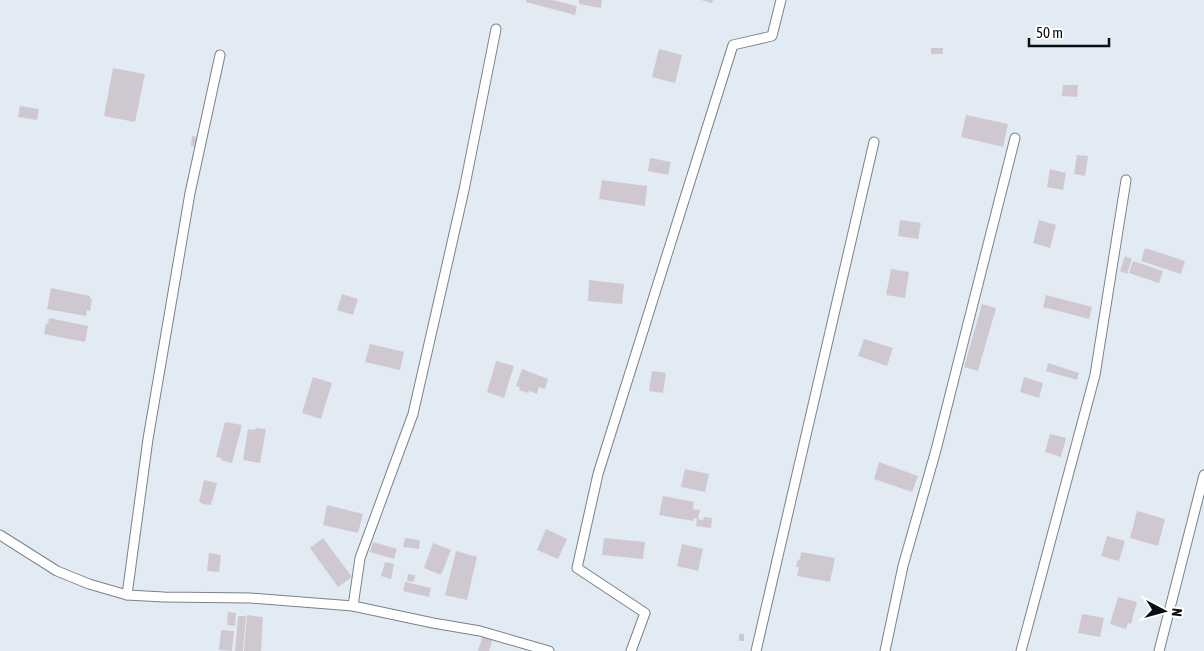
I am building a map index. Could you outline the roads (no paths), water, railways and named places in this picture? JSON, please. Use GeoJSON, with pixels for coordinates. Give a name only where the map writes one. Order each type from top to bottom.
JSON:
{"type":"FeatureCollection","features":[{"type":"Feature","properties":{"kind":"street"},"geometry":{"type":"LineString","coordinates":[[631,651],[645,613],[577,568],[598,474],[733,46],[772,36],[781,0]]}},
{"type":"Feature","properties":{"kind":"street"},"geometry":{"type":"LineString","coordinates":[[354,606],[360,558],[413,414],[464,190],[496,29]]}},
{"type":"Feature","properties":{"kind":"street"},"geometry":{"type":"LineString","coordinates":[[126,595],[148,439],[190,193],[220,55]]}},
{"type":"Feature","properties":{"kind":"street"},"geometry":{"type":"LineString","coordinates":[[885,651],[903,566],[936,450],[1015,138]]}},
{"type":"Feature","properties":{"kind":"street"},"geometry":{"type":"LineString","coordinates":[[756,651],[874,142]]}},
{"type":"Feature","properties":{"kind":"street"},"geometry":{"type":"LineString","coordinates":[[1021,651],[1095,375],[1126,180]]}},
{"type":"Feature","properties":{"kind":"street"},"geometry":{"type":"LineString","coordinates":[[1159,651],[1204,476]]}},
{"type":"Feature","properties":{"kind":"street"},"geometry":{"type":"LineString","coordinates":[[0,535],[57,571],[89,584],[126,595],[250,598],[354,606],[480,631],[549,651]]}}]}
